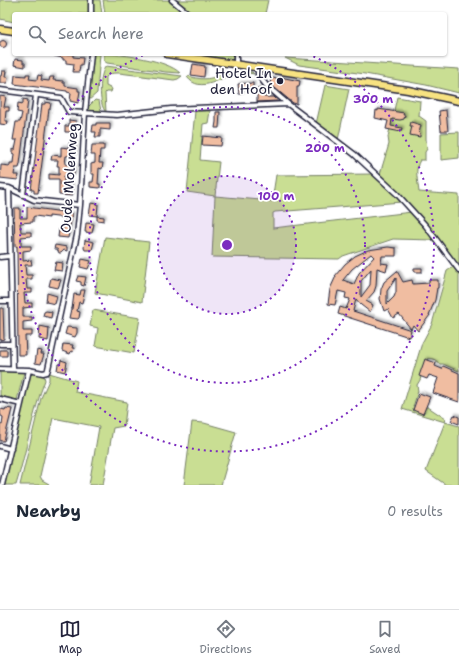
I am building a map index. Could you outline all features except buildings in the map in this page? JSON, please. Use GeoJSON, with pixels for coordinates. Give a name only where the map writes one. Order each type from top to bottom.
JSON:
{"type":"FeatureCollection","features":[{"type":"Feature","properties":{"kind":"main road"},"geometry":{"type":"LineString","coordinates":[[0,29],[12,31]]}},
{"type":"Feature","properties":{"kind":"main road"},"geometry":{"type":"LineString","coordinates":[[190,56],[235,60],[258,68],[408,90],[459,101]]}},
{"type":"Feature","properties":{"kind":"street"},"geometry":{"type":"LineString","coordinates":[[91,0],[91,12]]}},
{"type":"Feature","properties":{"kind":"street"},"geometry":{"type":"LineString","coordinates":[[172,0],[187,12]]}},
{"type":"Feature","properties":{"kind":"street","name":"Oude Molenweg"},"geometry":{"type":"LineString","coordinates":[[29,370],[46,373],[48,369],[77,235],[80,205],[84,113],[91,56]]}},
{"type":"Feature","properties":{"kind":"street"},"geometry":{"type":"LineString","coordinates":[[258,68],[257,74],[264,84],[344,146],[379,176],[419,218],[459,270]]}},
{"type":"Feature","properties":{"kind":"street"},"geometry":{"type":"LineString","coordinates":[[0,90],[62,98],[69,112],[117,115],[171,109],[288,104]]}},
{"type":"Feature","properties":{"kind":"street"},"geometry":{"type":"LineString","coordinates":[[23,195],[36,95]]}},
{"type":"Feature","properties":{"kind":"street"},"geometry":{"type":"LineString","coordinates":[[0,187],[9,188],[34,200],[80,205]]}},
{"type":"Feature","properties":{"kind":"street"},"geometry":{"type":"LineString","coordinates":[[9,188],[13,369]]}},
{"type":"Feature","properties":{"kind":"street"},"geometry":{"type":"LineString","coordinates":[[0,257],[10,256]]}},
{"type":"Feature","properties":{"kind":"street"},"geometry":{"type":"LineString","coordinates":[[0,301],[11,301]]}},
{"type":"Feature","properties":{"kind":"street"},"geometry":{"type":"LineString","coordinates":[[0,344],[12,344]]}},
{"type":"Feature","properties":{"kind":"street"},"geometry":{"type":"LineString","coordinates":[[0,369],[29,370],[2,485]]}},
{"type":"Feature","properties":{"kind":"street"},"geometry":{"type":"LineString","coordinates":[[0,399],[21,404]]}},
{"type":"Feature","properties":{"kind":"street"},"geometry":{"type":"LineString","coordinates":[[0,446],[11,449]]}},
{"type":"Feature","properties":{"kind":"green space"},"geometry":{"type":"Polygon","coordinates":[[[0,0],[89,0],[89,12],[12,12],[12,22],[0,19],[0,0]]]}},
{"type":"Feature","properties":{"kind":"green space"},"geometry":{"type":"Polygon","coordinates":[[[93,0],[100,0],[102,12],[93,12],[93,0]]]}},
{"type":"Feature","properties":{"kind":"green space"},"geometry":{"type":"Polygon","coordinates":[[[103,0],[268,0],[265,12],[105,12],[103,0]]]}},
{"type":"Feature","properties":{"kind":"green space"},"geometry":{"type":"Polygon","coordinates":[[[93,56],[100,56],[97,93],[88,101],[93,56]]]}},
{"type":"Feature","properties":{"kind":"green space"},"geometry":{"type":"Polygon","coordinates":[[[104,56],[128,56],[155,61],[174,68],[180,73],[107,63],[104,61],[104,56]]]}},
{"type":"Feature","properties":{"kind":"green space"},"geometry":{"type":"Polygon","coordinates":[[[205,56],[234,56],[231,61],[205,56]]]}},
{"type":"Feature","properties":{"kind":"green space"},"geometry":{"type":"Polygon","coordinates":[[[285,58],[459,69],[459,93],[426,85],[365,74],[299,65],[285,58]]]}},
{"type":"Feature","properties":{"kind":"green space"},"geometry":{"type":"Polygon","coordinates":[[[106,66],[182,76],[174,80],[119,73],[110,74],[106,77],[106,86],[112,89],[111,92],[105,93],[106,112],[103,108],[100,89],[102,75],[106,66]]]}},
{"type":"Feature","properties":{"kind":"green space"},"geometry":{"type":"Polygon","coordinates":[[[234,72],[252,72],[254,74],[238,73],[212,83],[205,84],[193,82],[187,77],[207,79],[234,72]]]}},
{"type":"Feature","properties":{"kind":"green space"},"geometry":{"type":"Polygon","coordinates":[[[325,85],[349,89],[338,140],[316,124],[325,85]]]}},
{"type":"Feature","properties":{"kind":"green space"},"geometry":{"type":"Polygon","coordinates":[[[397,97],[420,101],[419,116],[426,121],[427,149],[425,152],[425,160],[420,160],[417,168],[419,192],[459,195],[459,268],[427,224],[380,174],[389,144],[388,137],[397,97]]]}},
{"type":"Feature","properties":{"kind":"green space"},"geometry":{"type":"Polygon","coordinates":[[[95,100],[99,101],[101,111],[88,111],[88,107],[95,100]]]}},
{"type":"Feature","properties":{"kind":"green space"},"geometry":{"type":"Polygon","coordinates":[[[195,111],[210,111],[208,123],[203,124],[200,160],[219,162],[215,196],[187,192],[195,111]]]}},
{"type":"Feature","properties":{"kind":"green space"},"geometry":{"type":"Polygon","coordinates":[[[459,132],[459,158],[441,160],[441,133],[459,132]]]}},
{"type":"Feature","properties":{"kind":"green space"},"geometry":{"type":"Polygon","coordinates":[[[374,174],[402,202],[275,212],[273,213],[273,228],[412,212],[434,240],[393,239],[343,256],[339,259],[212,257],[215,196],[272,201],[276,175],[374,174]]]}},
{"type":"Feature","properties":{"kind":"green space"},"geometry":{"type":"Polygon","coordinates":[[[105,237],[149,242],[142,302],[95,293],[105,237]]]}},
{"type":"Feature","properties":{"kind":"green space"},"geometry":{"type":"Polygon","coordinates":[[[453,267],[459,274],[459,371],[443,364],[439,364],[434,359],[427,359],[417,385],[418,391],[413,407],[428,407],[446,419],[445,422],[402,409],[422,343],[432,324],[447,271],[453,267]]]}},
{"type":"Feature","properties":{"kind":"green space"},"geometry":{"type":"Polygon","coordinates":[[[93,310],[140,318],[134,353],[95,346],[98,328],[90,326],[93,310]]]}},
{"type":"Feature","properties":{"kind":"green space"},"geometry":{"type":"Polygon","coordinates":[[[0,370],[24,372],[17,400],[0,396],[0,370]]]}},
{"type":"Feature","properties":{"kind":"green space"},"geometry":{"type":"Polygon","coordinates":[[[34,373],[44,376],[45,380],[40,393],[20,472],[16,485],[3,485],[29,376],[34,373]]]}},
{"type":"Feature","properties":{"kind":"green space"},"geometry":{"type":"Polygon","coordinates":[[[49,373],[77,381],[75,392],[127,402],[124,426],[113,428],[103,485],[89,485],[99,427],[53,418],[40,476],[42,480],[49,484],[20,485],[41,398],[49,380],[49,373]]]}},
{"type":"Feature","properties":{"kind":"green space"},"geometry":{"type":"Polygon","coordinates":[[[192,422],[204,423],[236,432],[221,485],[184,485],[192,422]]]}},
{"type":"Feature","properties":{"kind":"green space"},"geometry":{"type":"Polygon","coordinates":[[[445,422],[459,426],[459,485],[446,485],[426,471],[445,422]]]}},
{"type":"Feature","properties":{"kind":"place","name":"Hotel In den Hoof"},"geometry":{"type":"Point","coordinates":[280,81]}}]}
